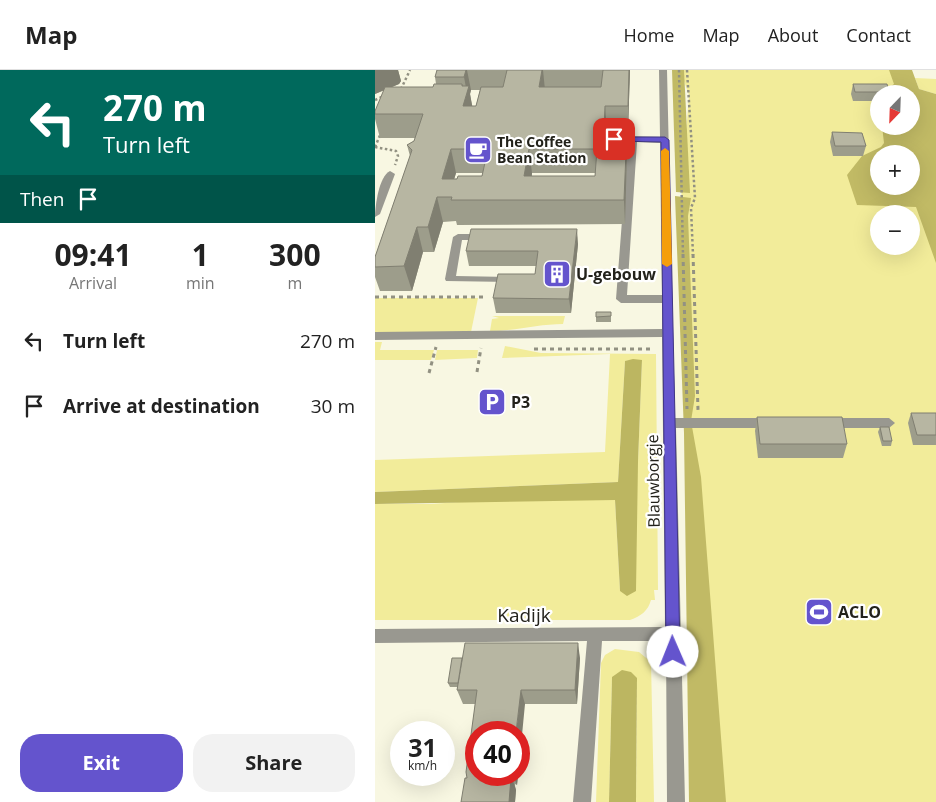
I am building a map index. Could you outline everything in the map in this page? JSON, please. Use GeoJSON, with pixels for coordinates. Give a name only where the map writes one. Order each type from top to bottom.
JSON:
{"type":"FeatureCollection","features":[{"type":"Feature","properties":{"kind":"street","name":"Blauwborgje"},"geometry":{"type":"LineString","coordinates":[[663,70],[676,802]]}},
{"type":"Feature","properties":{"kind":"street"},"geometry":{"type":"LineString","coordinates":[[614,139],[665,140]]}},
{"type":"Feature","properties":{"kind":"street"},"geometry":{"type":"LineString","coordinates":[[633,139],[621,299],[667,299]]}},
{"type":"Feature","properties":{"kind":"street"},"geometry":{"type":"LineString","coordinates":[[375,214],[390,174]]}},
{"type":"Feature","properties":{"kind":"street"},"geometry":{"type":"LineString","coordinates":[[495,237],[458,237],[450,279],[528,280]]}},
{"type":"Feature","properties":{"kind":"street"},"geometry":{"type":"LineString","coordinates":[[375,336],[668,333]]}},
{"type":"Feature","properties":{"kind":"street"},"geometry":{"type":"LineString","coordinates":[[669,423],[784,423]]}},
{"type":"Feature","properties":{"kind":"street"},"geometry":{"type":"LineString","coordinates":[[813,423],[889,423]]}},
{"type":"Feature","properties":{"kind":"street"},"geometry":{"type":"LineString","coordinates":[[582,802],[595,634]]}},
{"type":"Feature","properties":{"kind":"street","name":"Kadijk"},"geometry":{"type":"LineString","coordinates":[[375,636],[673,634]]}},
{"type":"Feature","properties":{"kind":"path"},"geometry":{"type":"LineString","coordinates":[[393,92],[403,88],[410,70]]}},
{"type":"Feature","properties":{"kind":"path"},"geometry":{"type":"LineString","coordinates":[[687,70],[695,198],[691,208],[699,423]]}},
{"type":"Feature","properties":{"kind":"path"},"geometry":{"type":"LineString","coordinates":[[375,100],[384,96]]}},
{"type":"Feature","properties":{"kind":"path"},"geometry":{"type":"LineString","coordinates":[[383,128],[375,147],[395,152],[398,156],[390,174]]}},
{"type":"Feature","properties":{"kind":"path"},"geometry":{"type":"LineString","coordinates":[[375,297],[487,297]]}},
{"type":"Feature","properties":{"kind":"path"},"geometry":{"type":"LineString","coordinates":[[477,372],[483,338],[481,335]]}},
{"type":"Feature","properties":{"kind":"path"},"geometry":{"type":"LineString","coordinates":[[429,373],[439,336]]}},
{"type":"Feature","properties":{"kind":"shaded area"},"geometry":{"type":"Polygon","coordinates":[[[672,70],[684,70],[690,193],[676,192],[672,70]]]}},
{"type":"Feature","properties":{"kind":"shaded area","name":"ACLO"},"geometry":{"type":"Polygon","coordinates":[[[680,70],[899,70],[904,81],[896,85],[870,85],[870,135],[894,135],[898,145],[870,145],[870,195],[914,195],[918,205],[870,205],[870,255],[920,255],[920,211],[936,255],[936,802],[714,802],[688,423],[680,213],[689,95],[680,70]]]}},
{"type":"Feature","properties":{"kind":"shaded area"},"geometry":{"type":"Polygon","coordinates":[[[889,70],[912,70],[918,85],[893,85],[894,84],[889,70]]]}},
{"type":"Feature","properties":{"kind":"shaded area"},"geometry":{"type":"Polygon","coordinates":[[[915,78],[936,79],[936,94],[920,89],[920,85],[918,85],[915,78]]]}},
{"type":"Feature","properties":{"kind":"shaded area"},"geometry":{"type":"Polygon","coordinates":[[[920,89],[936,94],[936,263],[920,218],[920,205],[857,205],[847,175],[862,156],[870,152],[870,195],[920,195],[920,145],[882,145],[883,135],[920,135],[920,89]]]}},
{"type":"Feature","properties":{"kind":"shaded area"},"geometry":{"type":"Polygon","coordinates":[[[675,196],[691,198],[688,216],[695,396],[691,421],[701,477],[726,802],[689,802],[684,433],[675,196]]]}},
{"type":"Feature","properties":{"kind":"shaded area"},"geometry":{"type":"Polygon","coordinates":[[[375,298],[478,298],[471,332],[375,332],[375,298]]]}},
{"type":"Feature","properties":{"kind":"shaded area"},"geometry":{"type":"Polygon","coordinates":[[[492,316],[565,316],[563,324],[490,331],[492,319],[499,318],[492,316]]]}},
{"type":"Feature","properties":{"kind":"shaded area"},"geometry":{"type":"Polygon","coordinates":[[[375,342],[382,342],[380,350],[434,350],[431,360],[375,360],[375,342]]]}},
{"type":"Feature","properties":{"kind":"shaded area"},"geometry":{"type":"Polygon","coordinates":[[[505,346],[541,353],[656,354],[658,590],[654,590],[655,600],[651,600],[643,613],[630,620],[375,620],[375,504],[431,504],[502,499],[615,500],[620,591],[638,462],[642,360],[625,361],[618,482],[375,492],[375,460],[605,452],[610,354],[502,358],[505,346]]]}},
{"type":"Feature","properties":{"kind":"shaded area"},"geometry":{"type":"Polygon","coordinates":[[[437,350],[478,350],[477,358],[435,360],[437,350]]]}},
{"type":"Feature","properties":{"kind":"shaded area"},"geometry":{"type":"Polygon","coordinates":[[[633,359],[642,360],[636,591],[627,596],[620,591],[615,500],[375,504],[375,492],[618,482],[625,361],[633,359]]]}},
{"type":"Feature","properties":{"kind":"shaded area"},"geometry":{"type":"Polygon","coordinates":[[[615,649],[639,652],[651,662],[654,802],[636,802],[637,678],[612,677],[609,802],[596,802],[601,663],[605,655],[615,649]]]}},
{"type":"Feature","properties":{"kind":"shaded area"},"geometry":{"type":"Polygon","coordinates":[[[622,670],[631,672],[637,678],[636,802],[609,802],[612,677],[622,670]]]}},
{"type":"Feature","properties":{"kind":"building"},"geometry":{"type":"Polygon","coordinates":[[[437,70],[466,70],[464,77],[435,77],[437,70]]]}},
{"type":"Feature","properties":{"kind":"building"},"geometry":{"type":"Polygon","coordinates":[[[507,70],[542,70],[539,87],[601,87],[603,70],[629,70],[628,106],[605,106],[604,128],[627,128],[624,200],[451,200],[452,197],[437,197],[428,227],[417,227],[404,266],[375,267],[375,257],[412,150],[407,145],[414,141],[423,114],[375,114],[385,87],[433,87],[434,84],[462,84],[462,86],[469,86],[463,106],[476,106],[481,87],[503,87],[507,70]],[[451,149],[442,179],[457,179],[458,176],[482,176],[488,149],[451,149]],[[529,149],[524,176],[595,176],[597,149],[529,149]]]}},
{"type":"Feature","properties":{"kind":"building"},"geometry":{"type":"Polygon","coordinates":[[[853,84],[887,85],[870,85],[870,92],[855,92],[853,84]]]}},
{"type":"Feature","properties":{"kind":"building"},"geometry":{"type":"Polygon","coordinates":[[[832,132],[862,133],[866,146],[835,146],[832,132]]]}},
{"type":"Feature","properties":{"kind":"building"},"geometry":{"type":"Polygon","coordinates":[[[471,229],[577,229],[569,299],[493,298],[498,274],[535,274],[538,251],[466,251],[471,229]]]}},
{"type":"Feature","properties":{"kind":"building"},"geometry":{"type":"Polygon","coordinates":[[[596,312],[611,312],[611,316],[596,317],[596,312]]]}},
{"type":"Feature","properties":{"kind":"building"},"geometry":{"type":"Polygon","coordinates":[[[911,413],[936,413],[936,435],[917,435],[911,413]]]}},
{"type":"Feature","properties":{"kind":"building"},"geometry":{"type":"Polygon","coordinates":[[[757,417],[842,417],[847,444],[760,444],[757,417]]]}},
{"type":"Feature","properties":{"kind":"building"},"geometry":{"type":"Polygon","coordinates":[[[880,427],[889,427],[892,441],[883,441],[880,427]]]}},
{"type":"Feature","properties":{"kind":"building"},"geometry":{"type":"Polygon","coordinates":[[[465,643],[578,643],[575,690],[521,690],[517,721],[473,721],[477,690],[457,690],[465,643]]]}},
{"type":"Feature","properties":{"kind":"building"},"geometry":{"type":"Polygon","coordinates":[[[452,658],[462,658],[458,683],[448,683],[452,658]]]}},
{"type":"Feature","properties":{"kind":"building"},"geometry":{"type":"Polygon","coordinates":[[[465,778],[465,786],[510,786],[509,802],[461,802],[465,778]]]}},
{"type":"Feature","properties":{"kind":"slow traffic"},"geometry":{"type":"LineString","coordinates":[[665,151],[667,264]]}},
{"type":"Feature","properties":{"kind":"place","name":"The Coffee Bean Station"},"geometry":{"type":"Point","coordinates":[478,150]}},
{"type":"Feature","properties":{"kind":"place","name":"U-gebouw"},"geometry":{"type":"Point","coordinates":[557,274]}},
{"type":"Feature","properties":{"kind":"place","name":"P3"},"geometry":{"type":"Point","coordinates":[492,402]}},
{"type":"Feature","properties":{"kind":"place","name":"ACLO"},"geometry":{"type":"Point","coordinates":[819,612]}},
{"type":"Feature","properties":{"kind":"route"},"geometry":{"type":"LineString","coordinates":[[614,139],[665,140],[673,652]]}}]}
